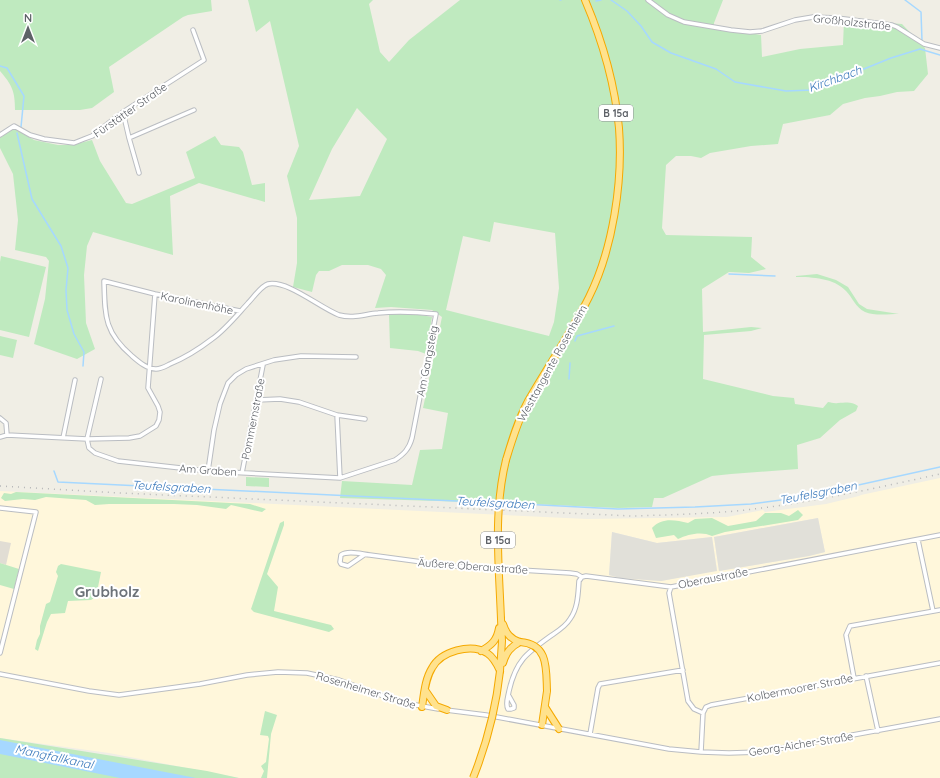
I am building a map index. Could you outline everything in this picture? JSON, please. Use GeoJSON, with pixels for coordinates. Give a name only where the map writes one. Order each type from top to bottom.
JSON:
{"type":"FeatureCollection","features":[{"type":"Feature","properties":{"kind":"highway","name":"Westtangente Rosenheim"},"geometry":{"type":"LineString","coordinates":[[473,778],[487,741],[496,702],[500,671],[502,619],[498,524],[499,496],[506,460],[517,426],[528,402],[570,333],[590,295],[602,266],[614,220],[619,171],[619,129],[612,83],[599,36],[585,0]]}},
{"type":"Feature","properties":{"kind":"highway"},"geometry":{"type":"LineString","coordinates":[[502,619],[508,636],[520,642],[538,647],[543,656],[546,668],[547,691],[542,725]]}},
{"type":"Feature","properties":{"kind":"highway"},"geometry":{"type":"LineString","coordinates":[[422,707],[429,673],[432,666],[449,653],[461,650],[481,651],[488,648],[497,638],[502,619]]}},
{"type":"Feature","properties":{"kind":"highway"},"geometry":{"type":"LineString","coordinates":[[500,671],[508,651],[520,642]]}},
{"type":"Feature","properties":{"kind":"highway"},"geometry":{"type":"LineString","coordinates":[[481,651],[492,658],[500,671]]}},
{"type":"Feature","properties":{"kind":"highway"},"geometry":{"type":"LineString","coordinates":[[425,690],[436,706],[447,710]]}},
{"type":"Feature","properties":{"kind":"highway"},"geometry":{"type":"LineString","coordinates":[[545,707],[559,729]]}},
{"type":"Feature","properties":{"kind":"street","name":"Großholzstraße"},"geometry":{"type":"LineString","coordinates":[[648,0],[668,15],[695,25],[757,32],[801,18],[831,17],[892,25],[924,44],[940,48]]}},
{"type":"Feature","properties":{"kind":"street","name":"Fürstätter Straße"},"geometry":{"type":"LineString","coordinates":[[0,135],[14,126],[30,135],[44,140],[74,143],[92,136],[124,112],[204,60],[193,30]]}},
{"type":"Feature","properties":{"kind":"street"},"geometry":{"type":"LineString","coordinates":[[129,138],[194,110]]}},
{"type":"Feature","properties":{"kind":"street"},"geometry":{"type":"LineString","coordinates":[[124,112],[129,138],[139,173]]}},
{"type":"Feature","properties":{"kind":"street","name":"Karolinenhöhe"},"geometry":{"type":"LineString","coordinates":[[240,312],[155,294],[104,281],[104,307],[107,323],[114,338],[135,359],[150,368],[158,369],[178,361],[213,339],[240,312],[266,284],[279,285],[302,294]]}},
{"type":"Feature","properties":{"kind":"street","name":"Karolinenhöhe"},"geometry":{"type":"LineString","coordinates":[[150,368],[155,294]]}},
{"type":"Feature","properties":{"kind":"street","name":"Am Gangsteig"},"geometry":{"type":"LineString","coordinates":[[302,294],[329,310],[348,316],[406,312],[436,314],[409,448],[403,455],[395,460],[340,478]]}},
{"type":"Feature","properties":{"kind":"street"},"geometry":{"type":"LineString","coordinates":[[208,471],[214,430],[220,404],[228,383],[236,374],[246,369],[263,365],[274,360],[301,356],[356,357]]}},
{"type":"Feature","properties":{"kind":"street","name":"Pommernstraße"},"geometry":{"type":"LineString","coordinates":[[242,472],[263,365]]}},
{"type":"Feature","properties":{"kind":"street"},"geometry":{"type":"LineString","coordinates":[[0,437],[7,435],[87,439],[129,438],[140,436],[156,426],[159,420],[160,412],[158,406],[148,388],[150,368]]}},
{"type":"Feature","properties":{"kind":"street"},"geometry":{"type":"LineString","coordinates":[[87,439],[101,379]]}},
{"type":"Feature","properties":{"kind":"street"},"geometry":{"type":"LineString","coordinates":[[63,438],[75,380]]}},
{"type":"Feature","properties":{"kind":"street"},"geometry":{"type":"LineString","coordinates":[[257,400],[280,399],[299,402],[337,415],[365,419]]}},
{"type":"Feature","properties":{"kind":"street"},"geometry":{"type":"LineString","coordinates":[[337,415],[340,478]]}},
{"type":"Feature","properties":{"kind":"street"},"geometry":{"type":"LineString","coordinates":[[0,418],[6,423],[7,435]]}},
{"type":"Feature","properties":{"kind":"street","name":"Am Graben"},"geometry":{"type":"LineString","coordinates":[[87,439],[89,448],[95,453],[118,461],[208,471],[340,478]]}},
{"type":"Feature","properties":{"kind":"street"},"geometry":{"type":"LineString","coordinates":[[0,508],[36,512],[0,653]]}},
{"type":"Feature","properties":{"kind":"street","name":"Oberaustraße"},"geometry":{"type":"LineString","coordinates":[[582,577],[586,576],[671,587],[940,535]]}},
{"type":"Feature","properties":{"kind":"street"},"geometry":{"type":"LineString","coordinates":[[918,540],[933,611]]}},
{"type":"Feature","properties":{"kind":"street","name":"Äußere Oberaustraße"},"geometry":{"type":"LineString","coordinates":[[364,555],[348,566],[340,562],[341,555],[345,553],[364,555],[452,566],[570,572],[582,577]]}},
{"type":"Feature","properties":{"kind":"street"},"geometry":{"type":"LineString","coordinates":[[508,696],[515,673],[524,656],[562,628],[570,620],[576,608],[580,581],[582,577]]}},
{"type":"Feature","properties":{"kind":"street"},"geometry":{"type":"LineString","coordinates":[[671,587],[669,593],[690,706],[703,713],[701,752]]}},
{"type":"Feature","properties":{"kind":"street"},"geometry":{"type":"LineString","coordinates":[[854,678],[846,635],[850,626],[940,610]]}},
{"type":"Feature","properties":{"kind":"street","name":"Kolbermoorer Straße"},"geometry":{"type":"LineString","coordinates":[[703,713],[706,707],[711,705],[940,663]]}},
{"type":"Feature","properties":{"kind":"street"},"geometry":{"type":"LineString","coordinates":[[590,734],[600,684],[683,670]]}},
{"type":"Feature","properties":{"kind":"street","name":"Rosenheimer Straße"},"geometry":{"type":"LineString","coordinates":[[0,674],[83,690],[119,694],[200,684],[247,675],[278,672],[300,673],[338,680],[389,699],[422,707],[486,715],[590,734]]}},
{"type":"Feature","properties":{"kind":"street"},"geometry":{"type":"LineString","coordinates":[[866,676],[878,731]]}},
{"type":"Feature","properties":{"kind":"street","name":"Georg-Aicher-Straße"},"geometry":{"type":"LineString","coordinates":[[590,734],[669,749],[701,752],[760,752],[940,719]]}},
{"type":"Feature","properties":{"kind":"shaded area"},"geometry":{"type":"Polygon","coordinates":[[[940,478],[940,778],[239,778],[109,753],[0,738],[0,653],[3,640],[0,639],[0,491],[587,519],[727,517],[763,510],[765,512],[826,504],[940,478]],[[818,518],[714,537],[719,571],[825,552],[818,518]],[[612,532],[609,575],[620,578],[661,581],[717,570],[712,537],[657,543],[612,532]]]}},
{"type":"Feature","properties":{"kind":"shaded area"},"geometry":{"type":"Polygon","coordinates":[[[818,518],[825,552],[719,571],[714,537],[818,518]]]}},
{"type":"Feature","properties":{"kind":"shaded area"},"geometry":{"type":"Polygon","coordinates":[[[612,532],[657,543],[712,537],[717,571],[661,581],[620,578],[609,575],[612,532]]]}},
{"type":"Feature","properties":{"kind":"shaded area"},"geometry":{"type":"Polygon","coordinates":[[[0,541],[11,543],[6,565],[0,563],[0,541]]]}},
{"type":"Feature","properties":{"kind":"green space"},"geometry":{"type":"Polygon","coordinates":[[[0,0],[211,0],[212,11],[183,17],[109,67],[114,92],[92,108],[80,110],[15,110],[12,89],[0,71],[0,0]]]}},
{"type":"Feature","properties":{"kind":"green space"},"geometry":{"type":"Polygon","coordinates":[[[248,0],[373,0],[369,4],[380,52],[389,62],[409,40],[460,0],[723,0],[714,23],[714,27],[761,35],[762,57],[800,49],[843,45],[844,20],[902,24],[925,48],[928,74],[914,91],[897,92],[865,98],[843,104],[830,115],[783,124],[778,144],[751,146],[710,153],[701,158],[676,156],[666,165],[662,228],[666,235],[752,237],[751,257],[766,269],[749,273],[729,272],[702,289],[703,332],[751,327],[762,328],[751,331],[704,335],[703,379],[773,396],[794,398],[795,404],[823,408],[828,402],[851,403],[858,406],[856,411],[840,420],[820,438],[797,445],[798,469],[712,476],[663,498],[654,498],[652,507],[618,508],[340,498],[342,481],[412,485],[420,450],[442,449],[448,413],[423,408],[442,317],[432,310],[391,307],[375,308],[386,275],[381,269],[368,265],[342,265],[329,271],[319,271],[316,275],[312,292],[293,287],[297,263],[297,218],[287,176],[299,146],[270,21],[256,32],[248,0]],[[357,108],[332,149],[309,200],[360,196],[387,139],[357,108]],[[494,222],[490,242],[463,236],[446,310],[549,336],[554,322],[559,288],[555,233],[494,222]]]}},
{"type":"Feature","properties":{"kind":"green space"},"geometry":{"type":"Polygon","coordinates":[[[14,128],[34,140],[58,145],[72,145],[92,140],[100,161],[126,203],[132,204],[195,178],[186,152],[215,136],[221,145],[239,147],[243,152],[252,185],[265,183],[265,202],[199,183],[170,196],[173,255],[93,232],[87,246],[84,275],[86,323],[95,349],[77,359],[34,344],[45,299],[49,261],[46,257],[15,250],[18,220],[13,174],[0,148],[0,138],[14,128]]]}},
{"type":"Feature","properties":{"kind":"green space"},"geometry":{"type":"Polygon","coordinates":[[[1,256],[46,267],[29,337],[0,330],[1,256]]]}},
{"type":"Feature","properties":{"kind":"green space"},"geometry":{"type":"Polygon","coordinates":[[[817,274],[836,280],[848,287],[859,304],[867,309],[899,314],[877,314],[865,312],[856,305],[846,291],[835,283],[816,278],[796,277],[817,274]]]}},
{"type":"Feature","properties":{"kind":"green space"},"geometry":{"type":"Polygon","coordinates":[[[409,313],[432,317],[426,354],[418,351],[390,348],[389,314],[409,313]]]}},
{"type":"Feature","properties":{"kind":"green space"},"geometry":{"type":"Polygon","coordinates":[[[0,336],[17,340],[13,358],[0,355],[0,336]]]}},
{"type":"Feature","properties":{"kind":"green space"},"geometry":{"type":"Polygon","coordinates":[[[246,477],[269,478],[269,487],[246,486],[246,477]]]}},
{"type":"Feature","properties":{"kind":"green space"},"geometry":{"type":"Polygon","coordinates":[[[16,492],[250,504],[266,509],[262,512],[231,505],[226,509],[197,505],[174,504],[95,505],[86,500],[46,497],[35,500],[23,499],[5,501],[1,498],[4,493],[11,494],[16,492]]]}},
{"type":"Feature","properties":{"kind":"green space"},"geometry":{"type":"Polygon","coordinates":[[[798,510],[803,515],[798,520],[725,532],[712,536],[699,533],[678,539],[674,535],[656,538],[652,528],[660,522],[669,520],[688,523],[695,519],[712,518],[728,526],[756,521],[765,513],[781,513],[789,516],[798,510]]]}},
{"type":"Feature","properties":{"kind":"green space"},"geometry":{"type":"Polygon","coordinates":[[[284,521],[284,525],[267,574],[278,587],[274,611],[331,625],[334,629],[329,632],[254,612],[251,609],[280,523],[284,521]]]}},
{"type":"Feature","properties":{"kind":"green space"},"geometry":{"type":"Polygon","coordinates":[[[0,563],[19,569],[14,589],[0,585],[0,563]]]}},
{"type":"Feature","properties":{"kind":"green space"},"geometry":{"type":"Polygon","coordinates":[[[61,564],[101,572],[96,597],[91,600],[68,601],[65,613],[51,614],[38,651],[35,649],[40,634],[40,626],[46,604],[50,602],[58,576],[56,572],[58,566],[61,564]]]}},
{"type":"Feature","properties":{"kind":"green space"},"geometry":{"type":"Polygon","coordinates":[[[265,711],[277,715],[271,734],[267,778],[261,778],[264,771],[261,766],[266,762],[269,739],[268,736],[260,735],[265,711]]]}},
{"type":"Feature","properties":{"kind":"green space"},"geometry":{"type":"Polygon","coordinates":[[[0,738],[207,771],[239,778],[0,778],[0,738]]]}},
{"type":"Feature","properties":{"kind":"water","name":"Mangfallkanal"},"geometry":{"type":"Polygon","coordinates":[[[0,740],[196,778],[120,778],[0,754],[0,740]]]}},
{"type":"Feature","properties":{"kind":"waterway","name":"Kirchbach"},"geometry":{"type":"LineString","coordinates":[[596,1],[601,0]]}},
{"type":"Feature","properties":{"kind":"waterway","name":"Kirchbach"},"geometry":{"type":"LineString","coordinates":[[611,0],[627,11],[641,26],[652,42],[671,53],[716,69],[735,82],[786,91],[812,90],[891,58],[920,49],[940,55]]}},
{"type":"Feature","properties":{"kind":"waterway"},"geometry":{"type":"LineString","coordinates":[[905,0],[921,12],[922,41]]}},
{"type":"Feature","properties":{"kind":"waterway","name":"Teufelsgraben"},"geometry":{"type":"LineString","coordinates":[[0,66],[7,68],[24,96],[21,127]]}},
{"type":"Feature","properties":{"kind":"waterway","name":"Teufelsgraben"},"geometry":{"type":"LineString","coordinates":[[17,133],[32,199],[61,246],[68,268],[66,290],[67,310],[74,334],[84,352],[83,366]]}},
{"type":"Feature","properties":{"kind":"waterway"},"geometry":{"type":"LineString","coordinates":[[729,274],[775,276]]}},
{"type":"Feature","properties":{"kind":"waterway"},"geometry":{"type":"LineString","coordinates":[[575,341],[577,336],[614,326]]}},
{"type":"Feature","properties":{"kind":"waterway"},"geometry":{"type":"LineString","coordinates":[[569,379],[570,363]]}},
{"type":"Feature","properties":{"kind":"waterway","name":"Teufelsgraben"},"geometry":{"type":"LineString","coordinates":[[502,503],[618,509],[751,504],[804,497],[940,467]]}},
{"type":"Feature","properties":{"kind":"waterway","name":"Teufelsgraben"},"geometry":{"type":"LineString","coordinates":[[54,471],[58,482],[498,503]]}},
{"type":"Feature","properties":{"kind":"railway"},"geometry":{"type":"LineString","coordinates":[[0,486],[120,493],[632,516],[710,513],[762,508],[838,496],[940,474]]}},
{"type":"Feature","properties":{"kind":"district","name":"Grubholz"},"geometry":{"type":"Point","coordinates":[107,592]}}]}
